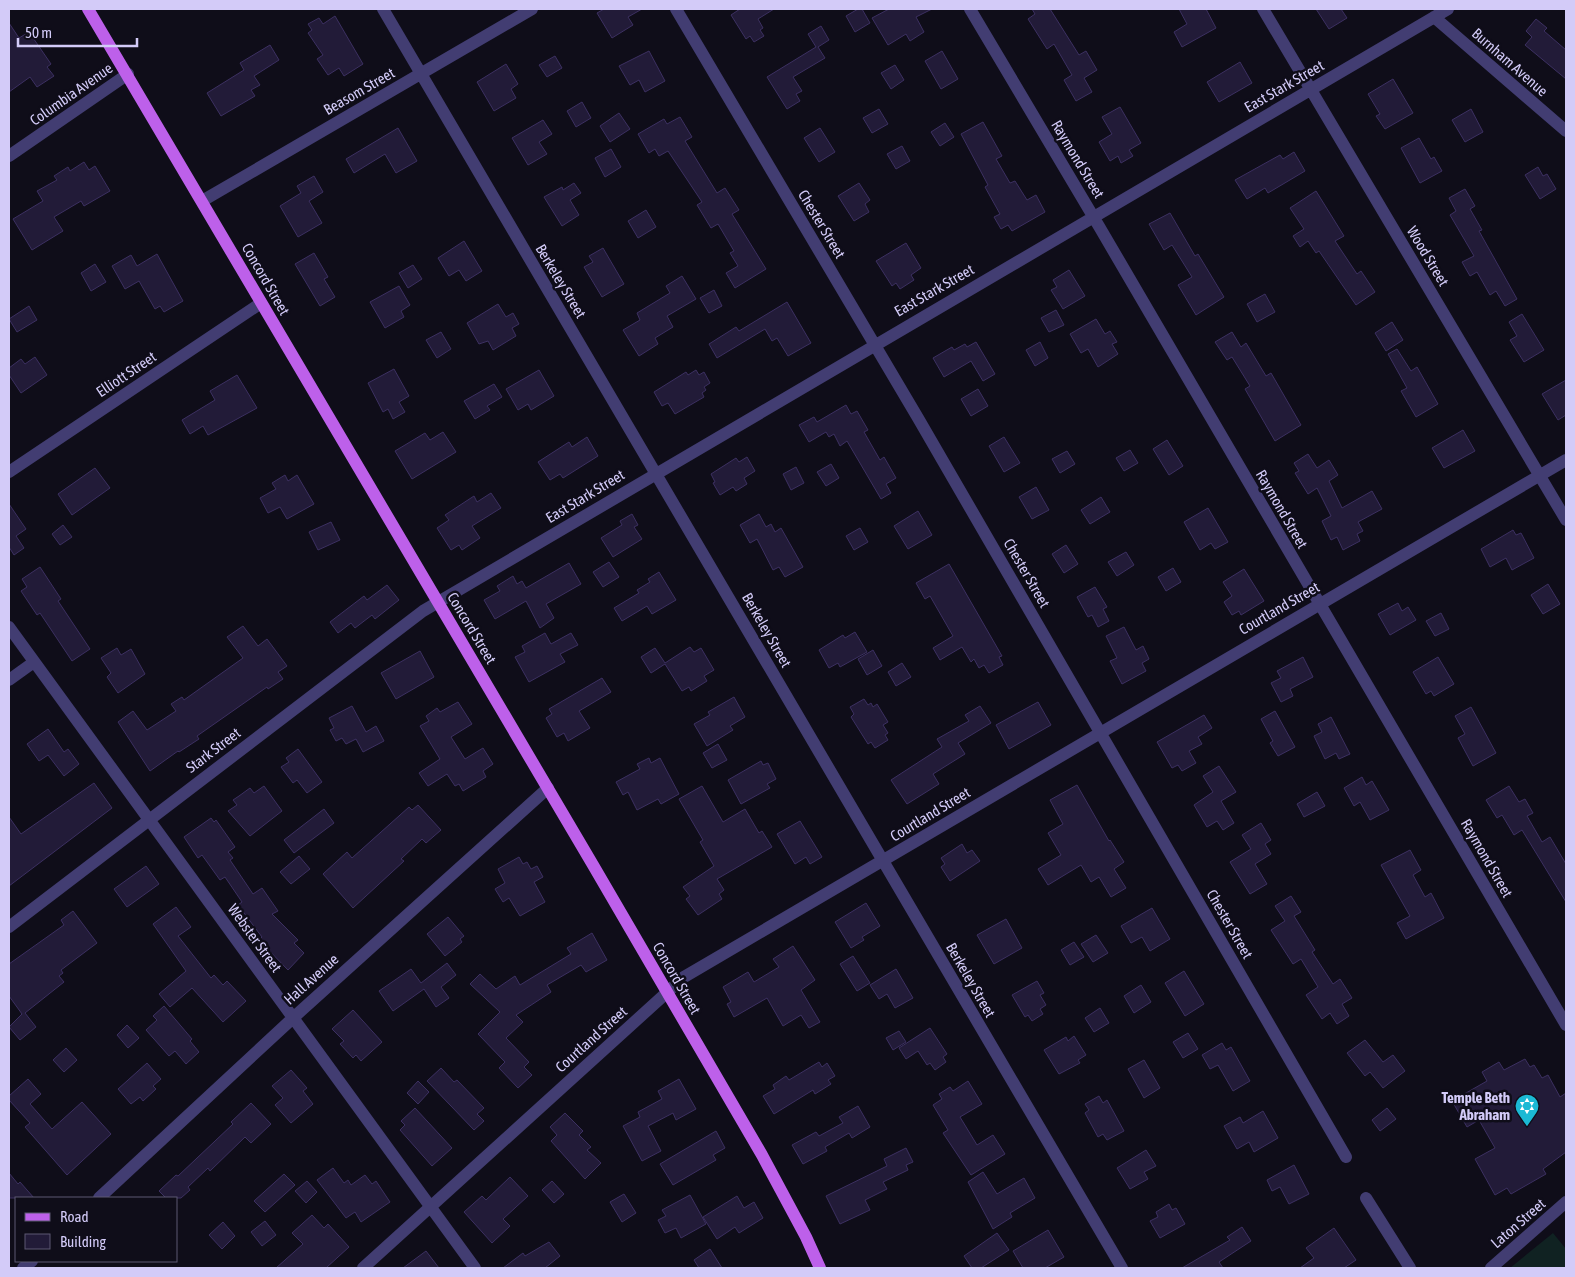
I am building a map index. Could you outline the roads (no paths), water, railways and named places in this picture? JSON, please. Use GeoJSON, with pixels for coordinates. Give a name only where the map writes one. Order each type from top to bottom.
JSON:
{"type":"FeatureCollection","features":[{"type":"Feature","properties":{"kind":"main road","name":"Concord Street"},"geometry":{"type":"LineString","coordinates":[[88,9],[548,788],[784,1195],[820,1268]]}},
{"type":"Feature","properties":{"kind":"street","name":"Berkeley Street"},"geometry":{"type":"LineString","coordinates":[[383,9],[1122,1268]]}},
{"type":"Feature","properties":{"kind":"street","name":"Beasom Street"},"geometry":{"type":"LineString","coordinates":[[202,201],[532,9]]}},
{"type":"Feature","properties":{"kind":"street","name":"Chester Street"},"geometry":{"type":"LineString","coordinates":[[676,9],[1101,732],[1346,1157]]}},
{"type":"Feature","properties":{"kind":"street","name":"Raymond Street"},"geometry":{"type":"LineString","coordinates":[[970,9],[1566,1026]]}},
{"type":"Feature","properties":{"kind":"street","name":"Wood Street"},"geometry":{"type":"LineString","coordinates":[[1263,9],[1566,520]]}},
{"type":"Feature","properties":{"kind":"street","name":"East Stark Street"},"geometry":{"type":"LineString","coordinates":[[438,602],[874,344],[1448,9]]}},
{"type":"Feature","properties":{"kind":"street","name":"Burnham Avenue"},"geometry":{"type":"LineString","coordinates":[[1434,17],[1566,130]]}},
{"type":"Feature","properties":{"kind":"street","name":"Columbia Avenue"},"geometry":{"type":"LineString","coordinates":[[9,156],[128,74]]}},
{"type":"Feature","properties":{"kind":"street","name":"Elliott Street"},"geometry":{"type":"LineString","coordinates":[[9,472],[261,303]]}},
{"type":"Feature","properties":{"kind":"street","name":"Courtland Street"},"geometry":{"type":"LineString","coordinates":[[363,1268],[684,977],[1566,460]]}},
{"type":"Feature","properties":{"kind":"street","name":"Stark Street"},"geometry":{"type":"LineString","coordinates":[[9,927],[148,819],[438,602]]}},
{"type":"Feature","properties":{"kind":"street","name":"Webster Street"},"geometry":{"type":"LineString","coordinates":[[9,628],[475,1268]]}},
{"type":"Feature","properties":{"kind":"street"},"geometry":{"type":"LineString","coordinates":[[9,680],[34,662]]}},
{"type":"Feature","properties":{"kind":"street","name":"Hall Avenue"},"geometry":{"type":"LineString","coordinates":[[100,1197],[292,1018],[548,788]]}},
{"type":"Feature","properties":{"kind":"street"},"geometry":{"type":"LineString","coordinates":[[1366,1198],[1410,1268]]}},
{"type":"Feature","properties":{"kind":"street","name":"Laton Street"},"geometry":{"type":"LineString","coordinates":[[1491,1268],[1566,1202]]}},
{"type":"Feature","properties":{"kind":"place","name":"Temple Beth Abraham"},"geometry":{"type":"Point","coordinates":[1527,1127]}}]}
